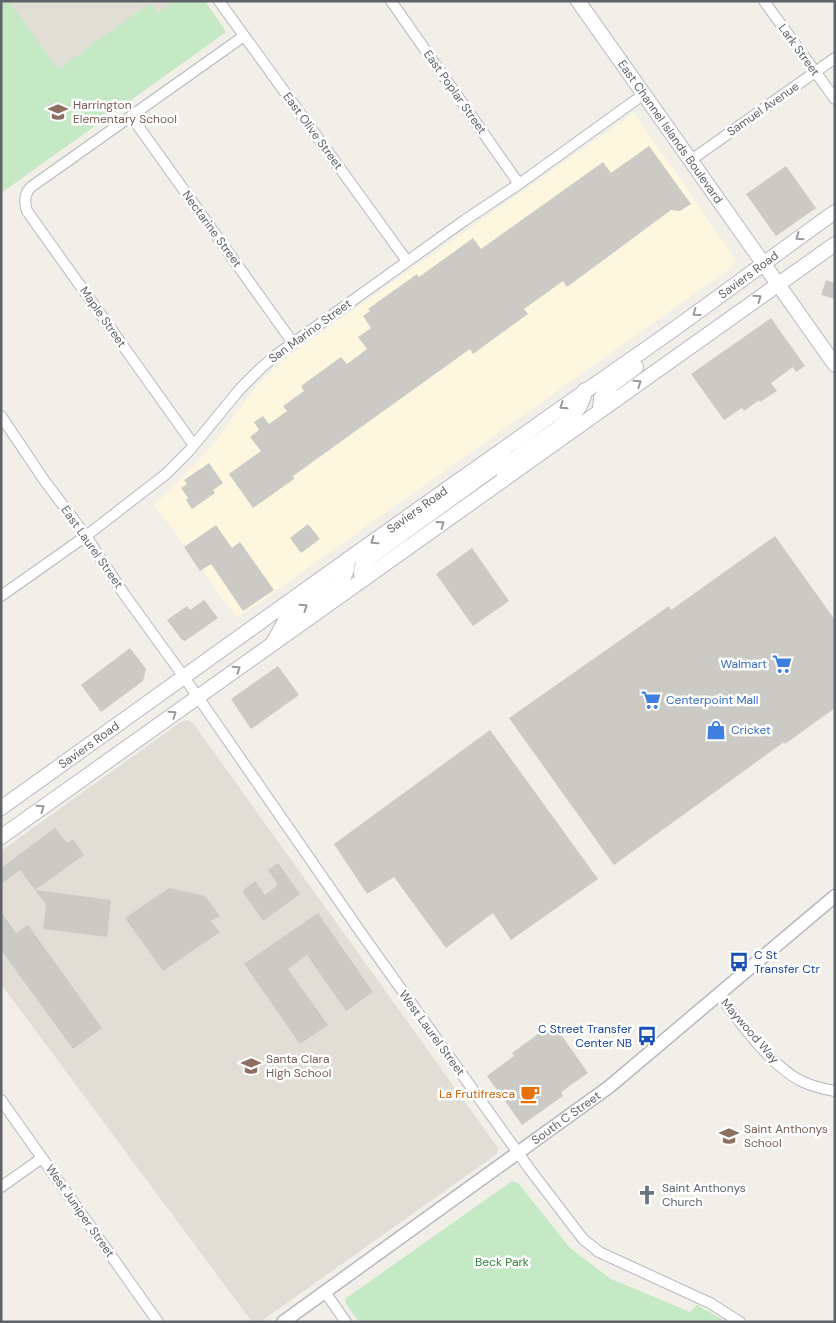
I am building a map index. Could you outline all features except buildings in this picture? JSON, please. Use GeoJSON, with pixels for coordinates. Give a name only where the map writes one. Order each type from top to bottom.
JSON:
{"type":"FeatureCollection","features":[{"type":"Feature","properties":{"kind":"main road","name":"East Channel Islands Boulevard"},"geometry":{"type":"LineString","coordinates":[[578,1],[835,365]]}},
{"type":"Feature","properties":{"kind":"main road","name":"Saviers Road"},"geometry":{"type":"LineString","coordinates":[[1,808],[835,212]]}},
{"type":"Feature","properties":{"kind":"main road","name":"Saviers Road"},"geometry":{"type":"LineString","coordinates":[[1,837],[835,244]]}},
{"type":"Feature","properties":{"kind":"main road"},"geometry":{"type":"LineString","coordinates":[[600,410],[601,398],[613,384],[646,359],[661,338]]}},
{"type":"Feature","properties":{"kind":"main road"},"geometry":{"type":"LineString","coordinates":[[497,484],[516,457],[571,418],[584,401],[584,390]]}},
{"type":"Feature","properties":{"kind":"main road"},"geometry":{"type":"LineString","coordinates":[[364,579],[361,573],[362,566],[369,558],[495,467],[507,446]]}},
{"type":"Feature","properties":{"kind":"main road"},"geometry":{"type":"LineString","coordinates":[[273,643],[286,620],[336,585],[344,577],[348,559]]}},
{"type":"Feature","properties":{"kind":"street","name":"East Olive Street"},"geometry":{"type":"LineString","coordinates":[[219,1],[407,261]]}},
{"type":"Feature","properties":{"kind":"street","name":"East Poplar Street"},"geometry":{"type":"LineString","coordinates":[[391,1],[519,184]]}},
{"type":"Feature","properties":{"kind":"street","name":"Lark Street"},"geometry":{"type":"LineString","coordinates":[[764,1],[835,99]]}},
{"type":"Feature","properties":{"kind":"street"},"geometry":{"type":"LineString","coordinates":[[131,116],[244,36]]}},
{"type":"Feature","properties":{"kind":"street","name":"Samuel Avenue"},"geometry":{"type":"LineString","coordinates":[[691,160],[835,58]]}},
{"type":"Feature","properties":{"kind":"street","name":"San Marino Street"},"geometry":{"type":"LineString","coordinates":[[1,596],[86,536],[166,474],[184,457],[240,389],[262,366],[644,94]]}},
{"type":"Feature","properties":{"kind":"street","name":"Maple Street"},"geometry":{"type":"LineString","coordinates":[[131,116],[31,187],[25,196],[25,204],[27,211],[193,444]]}},
{"type":"Feature","properties":{"kind":"street","name":"Nectarine Street"},"geometry":{"type":"LineString","coordinates":[[131,116],[293,343]]}},
{"type":"Feature","properties":{"kind":"street","name":"East Laurel Street"},"geometry":{"type":"LineString","coordinates":[[3,421],[184,677]]}},
{"type":"Feature","properties":{"kind":"street","name":"West Laurel Street"},"geometry":{"type":"LineString","coordinates":[[184,677],[364,937],[518,1154],[584,1239],[599,1252],[710,1303],[740,1322]]}},
{"type":"Feature","properties":{"kind":"street","name":"South C Street"},"geometry":{"type":"LineString","coordinates":[[283,1322],[609,1087],[835,896]]}},
{"type":"Feature","properties":{"kind":"street","name":"Maywood Way"},"geometry":{"type":"LineString","coordinates":[[718,995],[768,1055],[787,1072],[811,1085],[835,1091]]}},
{"type":"Feature","properties":{"kind":"street","name":"West Juniper Street"},"geometry":{"type":"LineString","coordinates":[[1,1100],[158,1322]]}},
{"type":"Feature","properties":{"kind":"street"},"geometry":{"type":"LineString","coordinates":[[1,1187],[42,1158]]}},
{"type":"Feature","properties":{"kind":"street"},"geometry":{"type":"LineString","coordinates":[[325,1292],[346,1322]]}},
{"type":"Feature","properties":{"kind":"shaded area","name":"Harrington Elementary School"},"geometry":{"type":"Polygon","coordinates":[[[1,1],[205,1],[226,32],[1,193],[1,1]]]}},
{"type":"Feature","properties":{"kind":"shaded area"},"geometry":{"type":"Polygon","coordinates":[[[634,113],[734,257],[735,263],[732,267],[237,618],[154,504],[172,489],[216,441],[257,385],[285,358],[634,113]]]}},
{"type":"Feature","properties":{"kind":"shaded area","name":"Santa Clara High School"},"geometry":{"type":"Polygon","coordinates":[[[188,720],[193,723],[498,1148],[497,1154],[260,1322],[252,1322],[1,984],[1,851],[182,721],[188,720]]]}},
{"type":"Feature","properties":{"kind":"green space","name":"Harrington Elementary School"},"geometry":{"type":"Polygon","coordinates":[[[1,1],[9,1],[58,69],[150,3],[158,13],[175,1],[205,1],[226,32],[1,193],[1,1]]]}},
{"type":"Feature","properties":{"kind":"green space","name":"Beck Park"},"geometry":{"type":"Polygon","coordinates":[[[512,1181],[518,1183],[570,1248],[611,1279],[690,1312],[697,1305],[727,1322],[359,1322],[345,1302],[345,1299],[512,1181]]]}},
{"type":"Feature","properties":{"kind":"place","name":"Harrington Elementary School"},"geometry":{"type":"Point","coordinates":[58,112]}},
{"type":"Feature","properties":{"kind":"place","name":"Walmart"},"geometry":{"type":"Point","coordinates":[782,664]}},
{"type":"Feature","properties":{"kind":"place","name":"Centerpoint Mall"},"geometry":{"type":"Point","coordinates":[651,700]}},
{"type":"Feature","properties":{"kind":"place","name":"Cricket"},"geometry":{"type":"Point","coordinates":[716,730]}},
{"type":"Feature","properties":{"kind":"place","name":"C St Transfer Ctr"},"geometry":{"type":"Point","coordinates":[739,962]}},
{"type":"Feature","properties":{"kind":"place","name":"C Street Transfer Center NB"},"geometry":{"type":"Point","coordinates":[647,1036]}},
{"type":"Feature","properties":{"kind":"place","name":"Santa Clara High School"},"geometry":{"type":"Point","coordinates":[251,1066]}},
{"type":"Feature","properties":{"kind":"place","name":"La Frutifresca"},"geometry":{"type":"Point","coordinates":[530,1094]}},
{"type":"Feature","properties":{"kind":"place","name":"Saint Anthonys School"},"geometry":{"type":"Point","coordinates":[729,1136]}},
{"type":"Feature","properties":{"kind":"place","name":"Saint Anthonys Church"},"geometry":{"type":"Point","coordinates":[647,1195]}}]}
